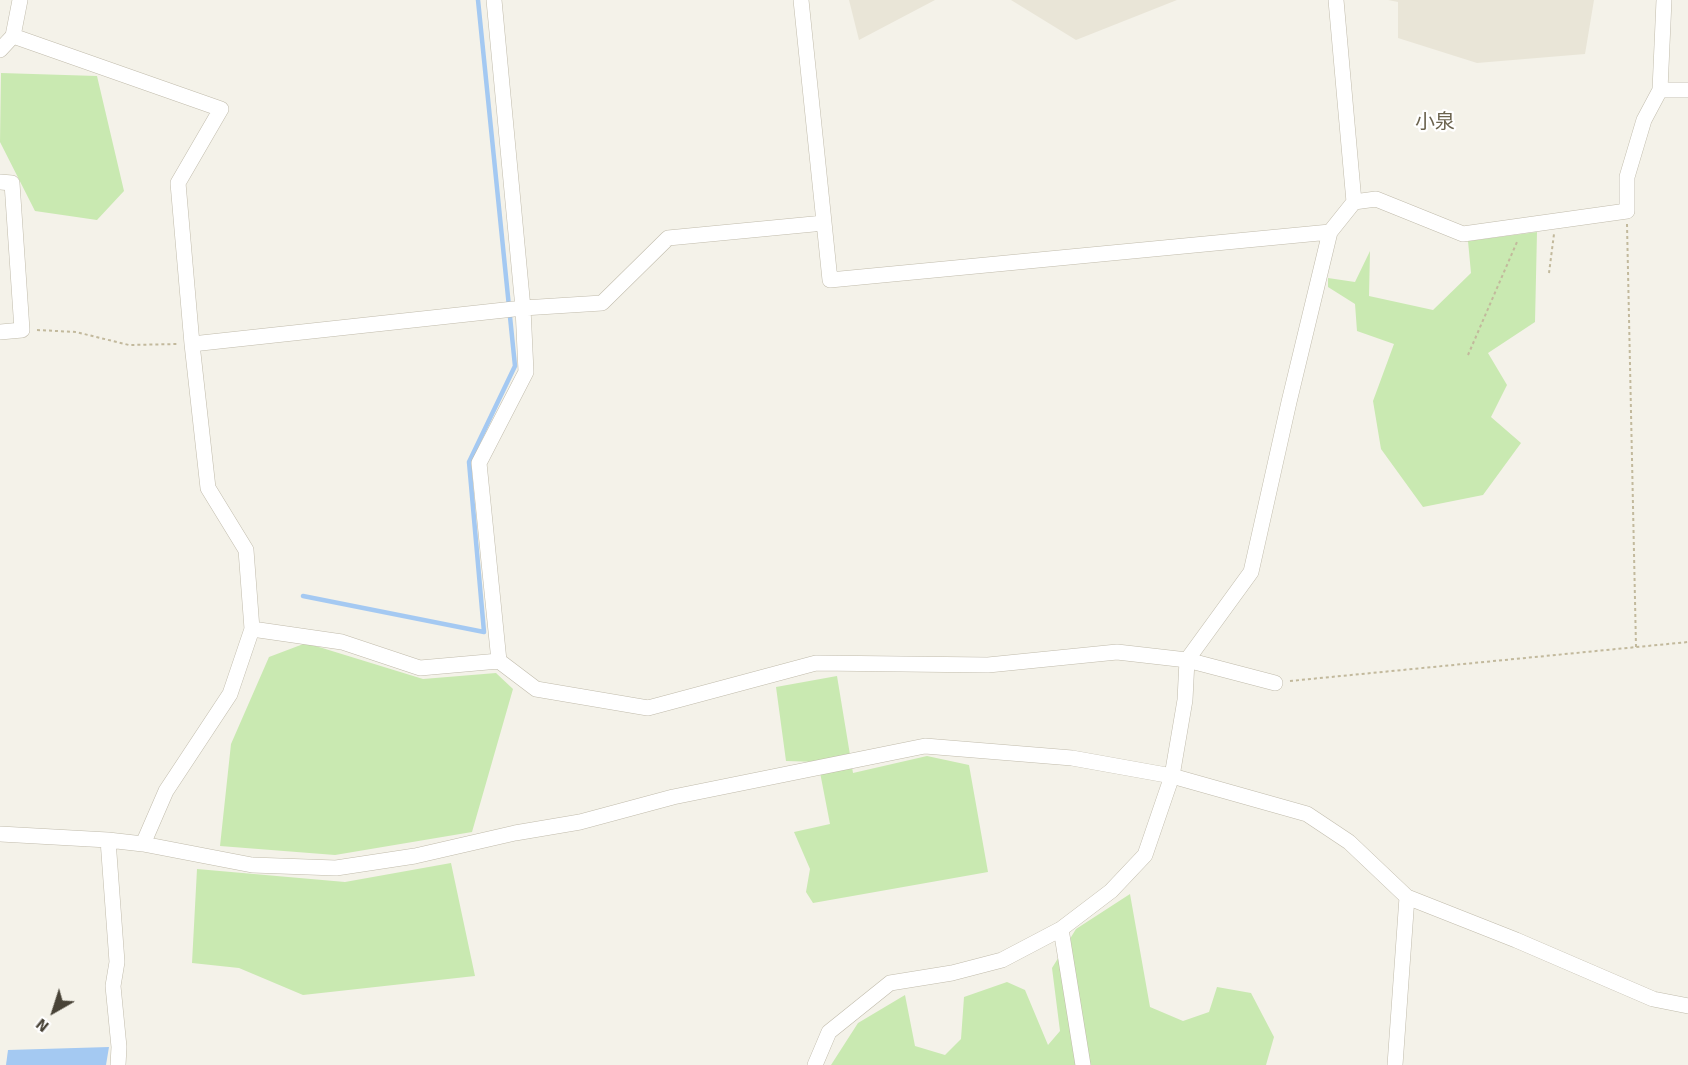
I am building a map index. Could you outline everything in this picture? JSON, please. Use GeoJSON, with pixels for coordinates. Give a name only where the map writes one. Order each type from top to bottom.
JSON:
{"type":"FeatureCollection","features":[{"type":"Feature","properties":{"kind":"street"},"geometry":{"type":"LineString","coordinates":[[0,50],[13,36],[20,0]]}},
{"type":"Feature","properties":{"kind":"street"},"geometry":{"type":"LineString","coordinates":[[494,0],[523,308],[526,372],[479,463],[499,661]]}},
{"type":"Feature","properties":{"kind":"street"},"geometry":{"type":"LineString","coordinates":[[801,0],[830,280],[1330,232]]}},
{"type":"Feature","properties":{"kind":"street"},"geometry":{"type":"LineString","coordinates":[[1336,0],[1354,202]]}},
{"type":"Feature","properties":{"kind":"street"},"geometry":{"type":"LineString","coordinates":[[815,1065],[829,1032],[890,982],[952,973],[1002,960],[1061,929],[1111,891],[1145,855],[1173,776],[1185,700],[1187,660],[1251,572],[1330,232],[1354,202],[1376,199],[1463,234],[1627,211],[1627,177],[1644,120],[1660,90],[1664,0]]}},
{"type":"Feature","properties":{"kind":"street"},"geometry":{"type":"LineString","coordinates":[[13,36],[221,109],[178,183],[192,344],[208,488],[246,550],[252,629],[230,694],[166,791],[143,844]]}},
{"type":"Feature","properties":{"kind":"street"},"geometry":{"type":"LineString","coordinates":[[1660,90],[1688,90]]}},
{"type":"Feature","properties":{"kind":"street"},"geometry":{"type":"LineString","coordinates":[[0,182],[12,183],[22,330],[0,332]]}},
{"type":"Feature","properties":{"kind":"street"},"geometry":{"type":"LineString","coordinates":[[192,344],[523,308],[602,303],[668,238],[824,223]]}},
{"type":"Feature","properties":{"kind":"street"},"geometry":{"type":"LineString","coordinates":[[252,629],[342,642],[420,668],[499,661],[536,689],[648,708],[816,663],[988,665],[1116,652],[1187,660],[1275,683]]}},
{"type":"Feature","properties":{"kind":"street"},"geometry":{"type":"LineString","coordinates":[[0,834],[143,844],[252,865],[336,868],[415,856],[515,833],[580,822],[673,797],[925,746],[1072,758],[1173,776],[1307,814],[1349,842],[1407,897],[1516,940],[1653,999],[1688,1006]]}},
{"type":"Feature","properties":{"kind":"street"},"geometry":{"type":"LineString","coordinates":[[108,840],[117,962],[113,986],[119,1047],[118,1065]]}},
{"type":"Feature","properties":{"kind":"street"},"geometry":{"type":"LineString","coordinates":[[1395,1065],[1407,897]]}},
{"type":"Feature","properties":{"kind":"street"},"geometry":{"type":"LineString","coordinates":[[1061,929],[1083,1065]]}},
{"type":"Feature","properties":{"kind":"path"},"geometry":{"type":"LineString","coordinates":[[1627,211],[1636,647]]}},
{"type":"Feature","properties":{"kind":"path"},"geometry":{"type":"LineString","coordinates":[[1549,273],[1556,220]]}},
{"type":"Feature","properties":{"kind":"path"},"geometry":{"type":"LineString","coordinates":[[1468,355],[1524,225]]}},
{"type":"Feature","properties":{"kind":"path"},"geometry":{"type":"LineString","coordinates":[[22,330],[76,332],[129,345],[192,344]]}},
{"type":"Feature","properties":{"kind":"path"},"geometry":{"type":"LineString","coordinates":[[1275,683],[1688,642]]}},
{"type":"Feature","properties":{"kind":"shaded area"},"geometry":{"type":"Polygon","coordinates":[[[849,0],[935,0],[859,40],[849,0]]]}},
{"type":"Feature","properties":{"kind":"shaded area"},"geometry":{"type":"Polygon","coordinates":[[[1011,0],[1177,0],[1076,40],[1011,0]]]}},
{"type":"Feature","properties":{"kind":"shaded area"},"geometry":{"type":"Polygon","coordinates":[[[1388,0],[1594,0],[1585,54],[1477,63],[1398,38],[1398,2],[1388,0]]]}},
{"type":"Feature","properties":{"kind":"green space"},"geometry":{"type":"Polygon","coordinates":[[[1,73],[97,76],[124,191],[97,220],[35,211],[0,142],[1,73]]]}},
{"type":"Feature","properties":{"kind":"green space"},"geometry":{"type":"Polygon","coordinates":[[[1537,232],[1535,322],[1488,353],[1507,385],[1491,417],[1521,443],[1483,495],[1423,507],[1381,449],[1373,401],[1394,344],[1357,331],[1355,304],[1328,287],[1328,278],[1355,282],[1370,251],[1369,296],[1433,310],[1471,273],[1468,241],[1537,232]]]}},
{"type":"Feature","properties":{"kind":"green space"},"geometry":{"type":"Polygon","coordinates":[[[306,643],[423,679],[496,673],[513,689],[472,832],[335,855],[220,846],[231,744],[269,657],[306,643]]]}},
{"type":"Feature","properties":{"kind":"green space"},"geometry":{"type":"Polygon","coordinates":[[[837,676],[853,773],[927,756],[969,765],[988,872],[813,903],[806,892],[810,869],[794,832],[830,824],[818,762],[786,761],[776,687],[837,676]]]}},
{"type":"Feature","properties":{"kind":"green space"},"geometry":{"type":"Polygon","coordinates":[[[451,863],[475,976],[303,995],[239,968],[192,963],[197,869],[345,882],[451,863]]]}},
{"type":"Feature","properties":{"kind":"green space"},"geometry":{"type":"Polygon","coordinates":[[[1130,894],[1150,1007],[1183,1021],[1209,1012],[1217,987],[1251,993],[1274,1037],[1266,1065],[831,1065],[858,1023],[905,995],[915,1046],[945,1055],[961,1039],[964,997],[1007,982],[1025,990],[1048,1045],[1060,1031],[1052,968],[1076,929],[1130,894]]]}},
{"type":"Feature","properties":{"kind":"water"},"geometry":{"type":"Polygon","coordinates":[[[109,1047],[106,1065],[6,1065],[8,1050],[109,1047]]]}},
{"type":"Feature","properties":{"kind":"waterway"},"geometry":{"type":"LineString","coordinates":[[303,596],[484,632],[469,462],[515,366],[478,0]]}},
{"type":"Feature","properties":{"kind":"district","name":"小泉"},"geometry":{"type":"Point","coordinates":[1435,123]}}]}
